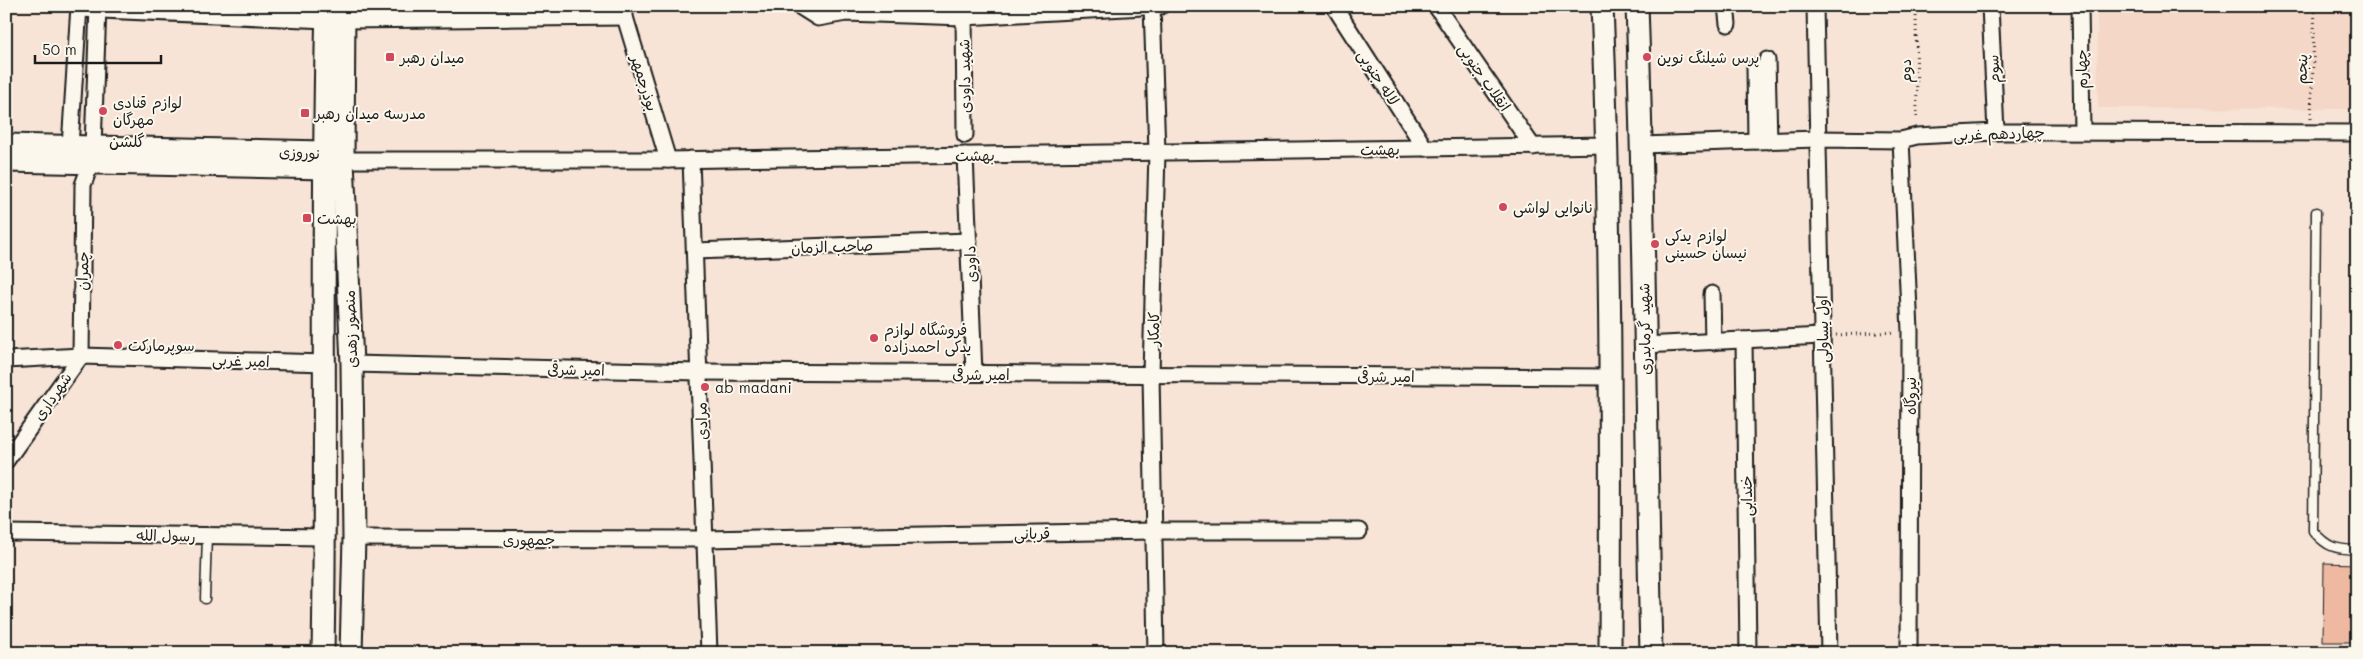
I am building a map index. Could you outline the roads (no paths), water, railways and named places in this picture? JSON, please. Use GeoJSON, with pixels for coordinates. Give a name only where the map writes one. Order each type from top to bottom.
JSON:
{"type":"FeatureCollection","features":[{"type":"Feature","properties":{"kind":"main road"},"geometry":{"type":"LineString","coordinates":[[1602,6],[1608,145],[1611,377],[1610,653]]}},
{"type":"Feature","properties":{"kind":"main road","name":"شهید گرمابدری"},"geometry":{"type":"LineString","coordinates":[[1637,6],[1642,145],[1644,345],[1651,653]]}},
{"type":"Feature","properties":{"kind":"main road","name":"منصور زهدی"},"geometry":{"type":"LineString","coordinates":[[323,653],[325,363],[335,13]]}},
{"type":"Feature","properties":{"kind":"main road","name":"نوروزی"},"geometry":{"type":"LineString","coordinates":[[6,145],[81,155]]}},
{"type":"Feature","properties":{"kind":"main road"},"geometry":{"type":"LineString","coordinates":[[1608,145],[1642,145]]}},
{"type":"Feature","properties":{"kind":"main road","name":"نوروزی"},"geometry":{"type":"LineString","coordinates":[[6,161],[81,155],[331,160]]}},
{"type":"Feature","properties":{"kind":"main road","name":"منصور زهدی"},"geometry":{"type":"LineString","coordinates":[[331,160],[352,364],[354,538],[352,653]]}},
{"type":"Feature","properties":{"kind":"main road"},"geometry":{"type":"LineString","coordinates":[[325,363],[352,364]]}},
{"type":"Feature","properties":{"kind":"street"},"geometry":{"type":"LineString","coordinates":[[799,6],[818,18],[846,13],[1156,7]]}},
{"type":"Feature","properties":{"kind":"street","name":"لاله جنوبی"},"geometry":{"type":"LineString","coordinates":[[1334,6],[1425,148]]}},
{"type":"Feature","properties":{"kind":"street","name":"انقلاب جنوبی"},"geometry":{"type":"LineString","coordinates":[[1436,6],[1533,146]]}},
{"type":"Feature","properties":{"kind":"street"},"geometry":{"type":"LineString","coordinates":[[1726,6],[1728,24]]}},
{"type":"Feature","properties":{"kind":"street","name":"اول یساولی"},"geometry":{"type":"LineString","coordinates":[[1815,6],[1829,653]]}},
{"type":"Feature","properties":{"kind":"street","name":"سوم"},"geometry":{"type":"LineString","coordinates":[[1990,6],[1996,132]]}},
{"type":"Feature","properties":{"kind":"street","name":"چهارم"},"geometry":{"type":"LineString","coordinates":[[2080,6],[2082,131]]}},
{"type":"Feature","properties":{"kind":"street","name":"کامکار"},"geometry":{"type":"LineString","coordinates":[[1156,7],[1157,152],[1152,374],[1156,653]]}},
{"type":"Feature","properties":{"kind":"street"},"geometry":{"type":"LineString","coordinates":[[81,155],[79,8],[335,13],[625,12]]}},
{"type":"Feature","properties":{"kind":"street","name":"چمران"},"geometry":{"type":"LineString","coordinates":[[81,356],[83,185],[81,155],[98,8]]}},
{"type":"Feature","properties":{"kind":"street","name":"بوذرجمهر"},"geometry":{"type":"LineString","coordinates":[[625,12],[668,160]]}},
{"type":"Feature","properties":{"kind":"street","name":"شهید داودی"},"geometry":{"type":"LineString","coordinates":[[964,12],[965,135]]}},
{"type":"Feature","properties":{"kind":"street"},"geometry":{"type":"LineString","coordinates":[[1761,63],[1763,141]]}},
{"type":"Feature","properties":{"kind":"street","name":"چهاردهم غربی"},"geometry":{"type":"LineString","coordinates":[[1642,145],[1817,139],[1901,140],[1917,136],[1996,132],[2357,133]]}},
{"type":"Feature","properties":{"kind":"street","name":"نیروگاه"},"geometry":{"type":"LineString","coordinates":[[1901,140],[1910,331],[1909,653]]}},
{"type":"Feature","properties":{"kind":"street","name":"بهشت"},"geometry":{"type":"LineString","coordinates":[[331,160],[668,160],[1608,145]]}},
{"type":"Feature","properties":{"kind":"street","name":"داودی"},"geometry":{"type":"LineString","coordinates":[[965,155],[974,374]]}},
{"type":"Feature","properties":{"kind":"street","name":"مرادی"},"geometry":{"type":"LineString","coordinates":[[691,159],[709,653]]}},
{"type":"Feature","properties":{"kind":"street","name":"صاحب الزمان"},"geometry":{"type":"LineString","coordinates":[[695,251],[969,241]]}},
{"type":"Feature","properties":{"kind":"street"},"geometry":{"type":"LineString","coordinates":[[1712,294],[1713,342]]}},
{"type":"Feature","properties":{"kind":"street"},"geometry":{"type":"LineString","coordinates":[[1644,345],[1822,336]]}},
{"type":"Feature","properties":{"kind":"street","name":"خندابی"},"geometry":{"type":"LineString","coordinates":[[1744,340],[1748,653]]}},
{"type":"Feature","properties":{"kind":"street","name":"امیر غربی"},"geometry":{"type":"LineString","coordinates":[[6,360],[81,356],[325,363]]}},
{"type":"Feature","properties":{"kind":"street","name":"شهرداری"},"geometry":{"type":"LineString","coordinates":[[6,461],[81,356]]}},
{"type":"Feature","properties":{"kind":"street","name":"امیر شرقی"},"geometry":{"type":"LineString","coordinates":[[352,364],[699,372],[1611,377]]}},
{"type":"Feature","properties":{"kind":"street","name":"قربانی"},"geometry":{"type":"LineString","coordinates":[[705,539],[1153,531],[1359,531]]}},
{"type":"Feature","properties":{"kind":"street","name":"رسول الله"},"geometry":{"type":"LineString","coordinates":[[6,533],[325,537]]}},
{"type":"Feature","properties":{"kind":"street","name":"جمهوری"},"geometry":{"type":"LineString","coordinates":[[354,538],[705,539]]}},
{"type":"Feature","properties":{"kind":"lane"},"geometry":{"type":"LineString","coordinates":[[2316,212],[2313,531],[2322,541],[2336,549],[2357,550]]}},
{"type":"Feature","properties":{"kind":"lane"},"geometry":{"type":"LineString","coordinates":[[204,599],[207,535]]}},
{"type":"Feature","properties":{"kind":"place","name":"میدان رهبر"},"geometry":{"type":"Point","coordinates":[390,57]}},
{"type":"Feature","properties":{"kind":"place","name":"پرس شیلنگ نوین"},"geometry":{"type":"Point","coordinates":[1647,57]}},
{"type":"Feature","properties":{"kind":"place","name":"لوازم قنادی مهرگان"},"geometry":{"type":"Point","coordinates":[103,111]}},
{"type":"Feature","properties":{"kind":"place","name":"مدرسه میدان رهبر"},"geometry":{"type":"Point","coordinates":[305,113]}},
{"type":"Feature","properties":{"kind":"place","name":"نانوایی لواشی"},"geometry":{"type":"Point","coordinates":[1503,207]}},
{"type":"Feature","properties":{"kind":"place","name":"بهشت"},"geometry":{"type":"Point","coordinates":[307,218]}},
{"type":"Feature","properties":{"kind":"place","name":"لوازم یدکی نیسان حسینی"},"geometry":{"type":"Point","coordinates":[1655,244]}},
{"type":"Feature","properties":{"kind":"place","name":"فروشگاه لوازم یدکی احمدزاده"},"geometry":{"type":"Point","coordinates":[874,338]}},
{"type":"Feature","properties":{"kind":"place","name":"سوپرمارکت"},"geometry":{"type":"Point","coordinates":[118,345]}},
{"type":"Feature","properties":{"kind":"place","name":"ab madani"},"geometry":{"type":"Point","coordinates":[705,387]}},
{"type":"Feature","properties":{"kind":"district","name":"گلشن"},"geometry":{"type":"Point","coordinates":[127,140]}}]}
